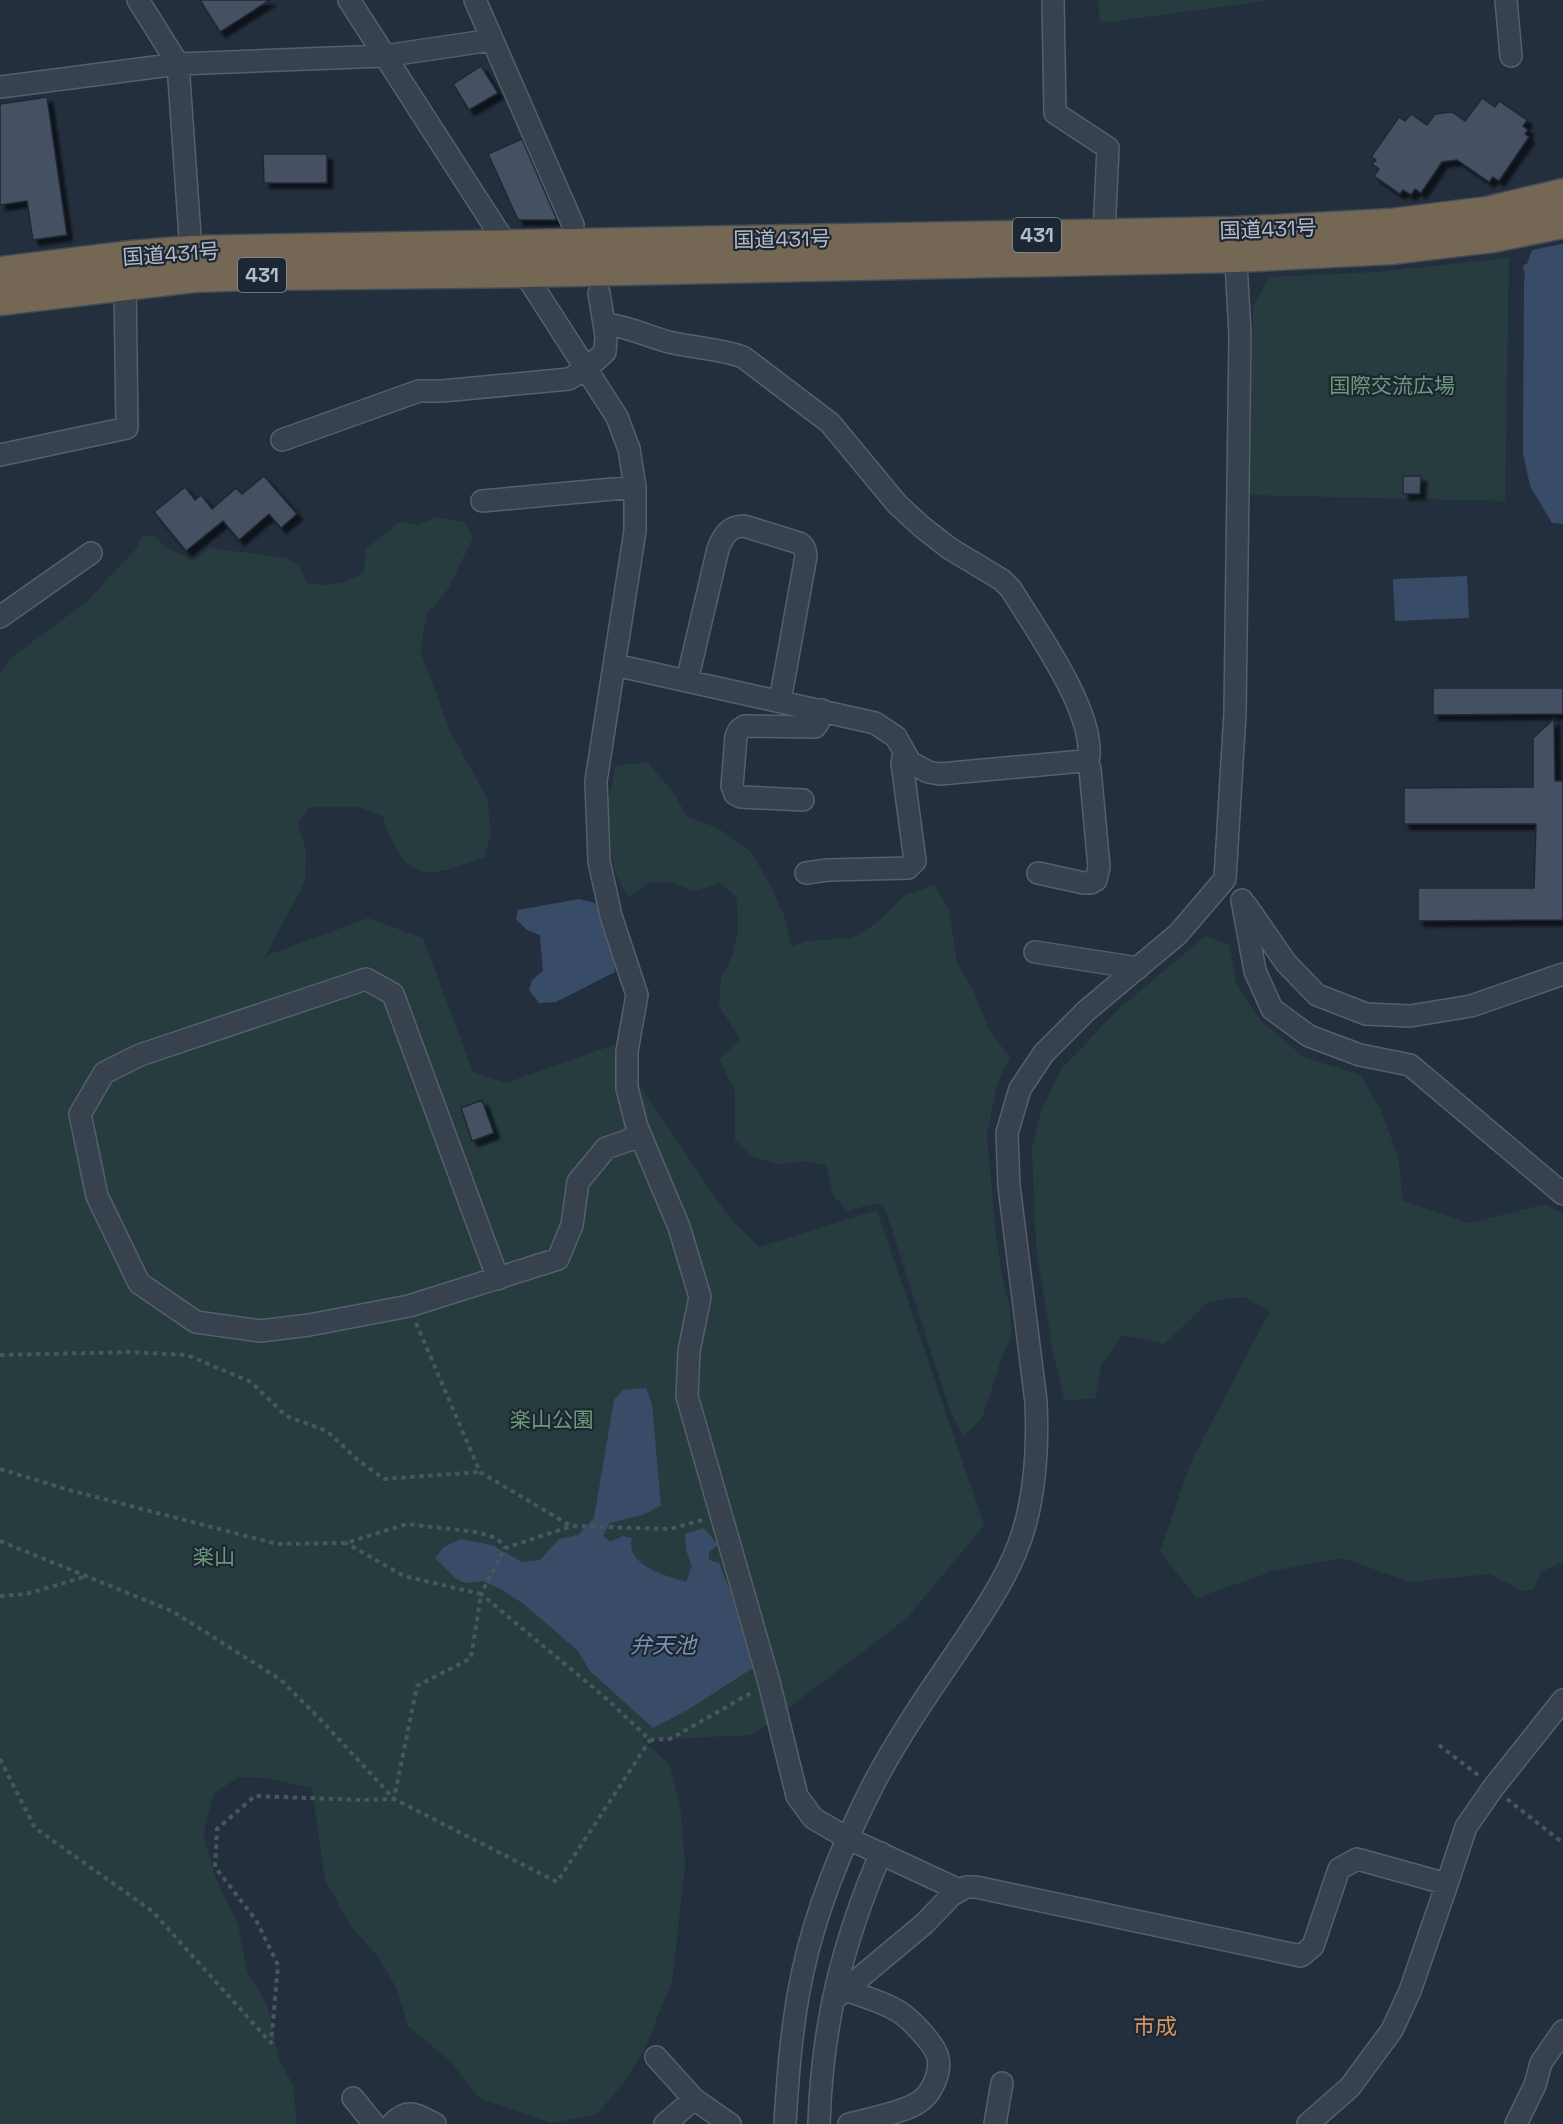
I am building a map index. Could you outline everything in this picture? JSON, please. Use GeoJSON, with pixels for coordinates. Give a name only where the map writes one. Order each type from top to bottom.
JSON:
{"type":"FeatureCollection","features":[{"type":"Feature","properties":{"kind":"highway","name":"国道431号"},"geometry":{"type":"LineString","coordinates":[[0,300],[125,284],[258,275],[525,272],[1235,244],[1487,212],[1563,194]]}},
{"type":"Feature","properties":{"kind":"highway","name":"国道431号"},"geometry":{"type":"LineString","coordinates":[[0,272],[191,251],[1104,234],[1235,244],[1391,249],[1493,237],[1563,223]]}},
{"type":"Feature","properties":{"kind":"street"},"geometry":{"type":"LineString","coordinates":[[138,0],[178,64],[191,251]]}},
{"type":"Feature","properties":{"kind":"street"},"geometry":{"type":"LineString","coordinates":[[349,0],[617,417],[629,449],[635,487],[634,531],[596,781],[599,861],[611,916],[636,995],[627,1051],[627,1088],[641,1136],[679,1227],[700,1297],[689,1351],[687,1396],[769,1682],[797,1796],[813,1818],[847,1838],[959,1890]]}},
{"type":"Feature","properties":{"kind":"street"},"geometry":{"type":"LineString","coordinates":[[475,0],[573,225]]}},
{"type":"Feature","properties":{"kind":"street"},"geometry":{"type":"LineString","coordinates":[[1053,0],[1054,113],[1108,148],[1104,234]]}},
{"type":"Feature","properties":{"kind":"street"},"geometry":{"type":"LineString","coordinates":[[1506,0],[1511,56]]}},
{"type":"Feature","properties":{"kind":"street"},"geometry":{"type":"LineString","coordinates":[[0,87],[178,64],[384,56],[492,40]]}},
{"type":"Feature","properties":{"kind":"street"},"geometry":{"type":"LineString","coordinates":[[785,2124],[790,2055],[802,1972],[814,1927],[847,1838],[891,1754],[993,1598],[1011,1564],[1031,1503],[1037,1434],[1036,1402],[1009,1186],[1007,1144],[1007,1133],[1020,1089],[1044,1053],[1086,1011],[1178,934],[1225,879],[1235,712],[1240,346],[1235,244]]}},
{"type":"Feature","properties":{"kind":"street"},"geometry":{"type":"LineString","coordinates":[[0,455],[127,428],[125,284]]}},
{"type":"Feature","properties":{"kind":"street"},"geometry":{"type":"LineString","coordinates":[[282,440],[419,391],[442,391],[569,379],[586,369],[605,352],[605,324],[599,293]]}},
{"type":"Feature","properties":{"kind":"street"},"geometry":{"type":"LineString","coordinates":[[605,324],[616,325],[673,343],[743,357],[830,423],[905,512],[949,548],[1002,580],[1011,589],[1073,693],[1082,712],[1089,742],[1087,759],[1090,769],[1099,867],[1096,880],[1084,883],[1038,873]]}},
{"type":"Feature","properties":{"kind":"street"},"geometry":{"type":"LineString","coordinates":[[482,501],[635,487]]}},
{"type":"Feature","properties":{"kind":"street"},"geometry":{"type":"LineString","coordinates":[[687,681],[721,541],[724,535],[736,526],[744,526],[799,543],[805,549],[806,556],[780,701]]}},
{"type":"Feature","properties":{"kind":"street"},"geometry":{"type":"LineString","coordinates":[[0,617],[91,553]]}},
{"type":"Feature","properties":{"kind":"street"},"geometry":{"type":"LineString","coordinates":[[615,665],[875,723],[896,737],[910,762],[928,772],[940,774],[1087,759]]}},
{"type":"Feature","properties":{"kind":"street"},"geometry":{"type":"LineString","coordinates":[[803,800],[741,797],[735,794],[732,786],[736,736],[739,729],[745,726],[815,727],[822,710]]}},
{"type":"Feature","properties":{"kind":"street"},"geometry":{"type":"LineString","coordinates":[[806,873],[908,868],[912,865],[915,861],[902,763],[904,753]]}},
{"type":"Feature","properties":{"kind":"street"},"geometry":{"type":"LineString","coordinates":[[1225,879],[1286,963],[1317,995],[1366,1014],[1410,1016],[1471,1006],[1563,974]]}},
{"type":"Feature","properties":{"kind":"street"},"geometry":{"type":"LineString","coordinates":[[1242,900],[1255,971],[1272,1009],[1309,1036],[1360,1055],[1410,1065],[1563,1194]]}},
{"type":"Feature","properties":{"kind":"street"},"geometry":{"type":"LineString","coordinates":[[1035,952],[1138,968]]}},
{"type":"Feature","properties":{"kind":"street"},"geometry":{"type":"LineString","coordinates":[[498,1279],[393,994],[366,979],[140,1054],[104,1073],[80,1114],[97,1196],[139,1283],[196,1322],[260,1331],[409,1306],[498,1279],[558,1259],[572,1225],[578,1182],[606,1148],[641,1136]]}},
{"type":"Feature","properties":{"kind":"street"},"geometry":{"type":"LineString","coordinates":[[1308,2124],[1350,2087],[1392,2030],[1410,1991],[1466,1827],[1493,1788],[1563,1700]]}},
{"type":"Feature","properties":{"kind":"street"},"geometry":{"type":"LineString","coordinates":[[819,2124],[820,2086],[853,1923],[881,1853]]}},
{"type":"Feature","properties":{"kind":"street"},"geometry":{"type":"LineString","coordinates":[[839,1995],[924,1924],[959,1890],[966,1887],[976,1887],[1301,1956],[1313,1946],[1339,1869],[1357,1859],[1447,1884]]}},
{"type":"Feature","properties":{"kind":"street"},"geometry":{"type":"LineString","coordinates":[[839,1995],[898,2010],[910,2020],[935,2050],[939,2066],[931,2089],[918,2103],[883,2116],[849,2124]]}},
{"type":"Feature","properties":{"kind":"street"},"geometry":{"type":"LineString","coordinates":[[1516,2124],[1535,2085],[1541,2063],[1563,2031]]}},
{"type":"Feature","properties":{"kind":"street"},"geometry":{"type":"LineString","coordinates":[[656,2057],[694,2099],[730,2124]]}},
{"type":"Feature","properties":{"kind":"street"},"geometry":{"type":"LineString","coordinates":[[995,2124],[1002,2083]]}},
{"type":"Feature","properties":{"kind":"street"},"geometry":{"type":"LineString","coordinates":[[353,2098],[374,2124]]}},
{"type":"Feature","properties":{"kind":"street"},"geometry":{"type":"LineString","coordinates":[[665,2124],[694,2099]]}},
{"type":"Feature","properties":{"kind":"street"},"geometry":{"type":"LineString","coordinates":[[392,2124],[403,2114],[415,2114],[435,2124]]}},
{"type":"Feature","properties":{"kind":"path"},"geometry":{"type":"LineString","coordinates":[[409,1306],[480,1473]]}},
{"type":"Feature","properties":{"kind":"path"},"geometry":{"type":"LineString","coordinates":[[0,1355],[130,1352],[187,1355],[251,1382],[286,1416],[327,1431],[358,1460],[384,1479],[480,1473],[572,1526]]}},
{"type":"Feature","properties":{"kind":"path"},"geometry":{"type":"LineString","coordinates":[[0,1469],[69,1490],[277,1544],[346,1543],[407,1524],[476,1532],[497,1538],[506,1548]]}},
{"type":"Feature","properties":{"kind":"path"},"geometry":{"type":"LineString","coordinates":[[394,1799],[417,1686],[471,1658],[481,1594],[506,1548],[572,1526],[670,1529],[704,1519],[724,1521]]}},
{"type":"Feature","properties":{"kind":"path"},"geometry":{"type":"LineString","coordinates":[[0,1541],[172,1611],[281,1680],[394,1799],[557,1882],[650,1740]]}},
{"type":"Feature","properties":{"kind":"path"},"geometry":{"type":"LineString","coordinates":[[346,1543],[404,1576],[481,1594],[608,1700],[650,1740],[670,1739],[769,1682]]}},
{"type":"Feature","properties":{"kind":"path"},"geometry":{"type":"LineString","coordinates":[[0,1596],[26,1594],[88,1576]]}},
{"type":"Feature","properties":{"kind":"path"},"geometry":{"type":"LineString","coordinates":[[0,1760],[35,1828],[152,1911],[271,2043],[278,1965],[256,1920],[215,1867],[217,1829],[255,1796],[394,1799]]}},
{"type":"Feature","properties":{"kind":"green space"},"geometry":{"type":"Polygon","coordinates":[[[1097,0],[1264,0],[1265,1],[1101,23],[1097,0]]]}},
{"type":"Feature","properties":{"kind":"green space","name":"国際交流広場"},"geometry":{"type":"Polygon","coordinates":[[[1509,258],[1505,501],[1249,495],[1253,307],[1269,277],[1376,272],[1509,258]]]}},
{"type":"Feature","properties":{"kind":"green space","name":"楽山"},"geometry":{"type":"Polygon","coordinates":[[[437,517],[464,522],[473,538],[448,589],[427,614],[420,650],[450,731],[487,798],[491,834],[485,857],[448,870],[424,872],[415,868],[400,855],[383,816],[358,807],[310,807],[298,824],[306,850],[305,882],[265,956],[368,918],[423,938],[473,1072],[506,1083],[613,1045],[733,1222],[760,1247],[877,1210],[984,1525],[907,1618],[753,1735],[642,1740],[670,1765],[681,1812],[685,1865],[672,1981],[645,2048],[625,2081],[597,2114],[552,2123],[479,2098],[450,2061],[408,2026],[396,1987],[376,1954],[352,1928],[325,1880],[312,1788],[266,1778],[239,1777],[214,1793],[203,1834],[216,1879],[238,1924],[247,1971],[268,2007],[279,2060],[293,2085],[297,2124],[0,2124],[0,672],[12,657],[86,602],[135,550],[143,536],[156,537],[165,547],[193,561],[210,548],[286,558],[300,566],[307,583],[329,585],[344,582],[364,571],[366,548],[401,521],[417,525],[437,517]]]}},
{"type":"Feature","properties":{"kind":"green space"},"geometry":{"type":"Polygon","coordinates":[[[647,762],[672,791],[688,817],[718,828],[750,851],[768,881],[784,915],[792,946],[806,941],[852,938],[875,924],[905,895],[935,885],[949,910],[957,962],[975,994],[990,1032],[1010,1057],[997,1084],[987,1134],[995,1227],[1001,1270],[1009,1303],[1012,1335],[1000,1363],[983,1416],[964,1436],[950,1411],[885,1208],[876,1203],[847,1211],[833,1195],[826,1165],[802,1161],[778,1165],[751,1156],[735,1140],[735,1090],[719,1060],[740,1039],[719,1006],[721,979],[732,956],[738,932],[737,898],[721,883],[694,891],[673,883],[650,882],[628,898],[613,868],[607,805],[616,766],[647,762]]]}},
{"type":"Feature","properties":{"kind":"green space"},"geometry":{"type":"Polygon","coordinates":[[[1205,936],[1229,944],[1236,983],[1260,1020],[1304,1057],[1361,1075],[1380,1109],[1398,1156],[1403,1201],[1469,1223],[1546,1204],[1563,1214],[1563,1562],[1540,1572],[1534,1589],[1523,1591],[1490,1574],[1410,1582],[1342,1558],[1273,1571],[1197,1598],[1160,1552],[1190,1464],[1270,1311],[1244,1297],[1210,1301],[1164,1344],[1122,1335],[1102,1364],[1095,1399],[1064,1400],[1053,1352],[1036,1247],[1032,1148],[1042,1109],[1061,1069],[1120,1008],[1205,936]]]}},
{"type":"Feature","properties":{"kind":"water"},"geometry":{"type":"Polygon","coordinates":[[[1563,244],[1563,524],[1552,523],[1530,486],[1523,453],[1525,271],[1523,270],[1532,250],[1563,244]]]}},
{"type":"Feature","properties":{"kind":"water"},"geometry":{"type":"Polygon","coordinates":[[[1467,576],[1469,618],[1395,621],[1393,579],[1467,576]]]}},
{"type":"Feature","properties":{"kind":"water"},"geometry":{"type":"Polygon","coordinates":[[[579,899],[595,903],[612,945],[615,972],[556,1002],[539,1003],[529,990],[532,980],[543,971],[540,935],[527,930],[516,919],[518,910],[579,899]]]}},
{"type":"Feature","properties":{"kind":"water","name":"弁天池"},"geometry":{"type":"Polygon","coordinates":[[[646,1388],[652,1404],[661,1506],[642,1515],[610,1523],[603,1536],[610,1542],[623,1536],[632,1538],[631,1548],[641,1562],[658,1572],[686,1582],[692,1566],[686,1550],[685,1534],[704,1528],[718,1545],[709,1552],[709,1560],[719,1563],[730,1591],[753,1668],[689,1709],[653,1728],[590,1671],[578,1651],[525,1605],[503,1590],[482,1581],[465,1583],[455,1578],[435,1558],[444,1547],[461,1539],[492,1545],[522,1562],[540,1560],[559,1539],[578,1535],[594,1518],[614,1400],[623,1390],[646,1388]]]}},
{"type":"Feature","properties":{"kind":"building"},"geometry":{"type":"Polygon","coordinates":[[[200,0],[270,0],[220,32],[200,0]]]}},
{"type":"Feature","properties":{"kind":"building"},"geometry":{"type":"Polygon","coordinates":[[[481,66],[498,93],[469,110],[453,84],[481,66]]]}},
{"type":"Feature","properties":{"kind":"building"},"geometry":{"type":"Polygon","coordinates":[[[47,97],[67,235],[33,240],[27,201],[0,205],[0,104],[47,97]]]}},
{"type":"Feature","properties":{"kind":"building"},"geometry":{"type":"Polygon","coordinates":[[[1482,98],[1495,107],[1499,101],[1527,120],[1523,126],[1528,130],[1525,134],[1529,137],[1499,181],[1493,177],[1489,182],[1457,160],[1442,162],[1421,193],[1415,189],[1411,195],[1403,190],[1400,194],[1374,176],[1379,169],[1372,164],[1376,160],[1371,157],[1399,117],[1405,121],[1411,114],[1427,125],[1435,114],[1452,112],[1465,121],[1482,98]]]}},
{"type":"Feature","properties":{"kind":"building"},"geometry":{"type":"Polygon","coordinates":[[[522,139],[557,220],[518,220],[488,154],[522,139]]]}},
{"type":"Feature","properties":{"kind":"building"},"geometry":{"type":"Polygon","coordinates":[[[263,154],[327,154],[327,183],[264,183],[263,154]]]}},
{"type":"Feature","properties":{"kind":"building"},"geometry":{"type":"Polygon","coordinates":[[[264,476],[297,514],[281,528],[269,514],[239,540],[223,521],[186,551],[154,512],[185,487],[195,500],[201,495],[212,509],[236,488],[242,494],[264,476]]]}},
{"type":"Feature","properties":{"kind":"building"},"geometry":{"type":"Polygon","coordinates":[[[1403,476],[1421,476],[1420,494],[1403,494],[1403,476]]]}},
{"type":"Feature","properties":{"kind":"building"},"geometry":{"type":"Polygon","coordinates":[[[1433,688],[1563,688],[1563,714],[1433,715],[1433,688]]]}},
{"type":"Feature","properties":{"kind":"building"},"geometry":{"type":"Polygon","coordinates":[[[1554,719],[1555,781],[1563,781],[1563,920],[1418,921],[1418,888],[1534,888],[1536,824],[1404,824],[1404,788],[1533,787],[1533,738],[1554,719]]]}},
{"type":"Feature","properties":{"kind":"building"},"geometry":{"type":"Polygon","coordinates":[[[482,1100],[494,1133],[472,1141],[461,1108],[482,1100]]]}},
{"type":"Feature","properties":{"kind":"district","name":"市成"},"geometry":{"type":"Point","coordinates":[1155,2026]}},
{"type":"Feature","properties":{"kind":"park label","name":"楽山公園"},"geometry":{"type":"Point","coordinates":[552,1419]}}]}
